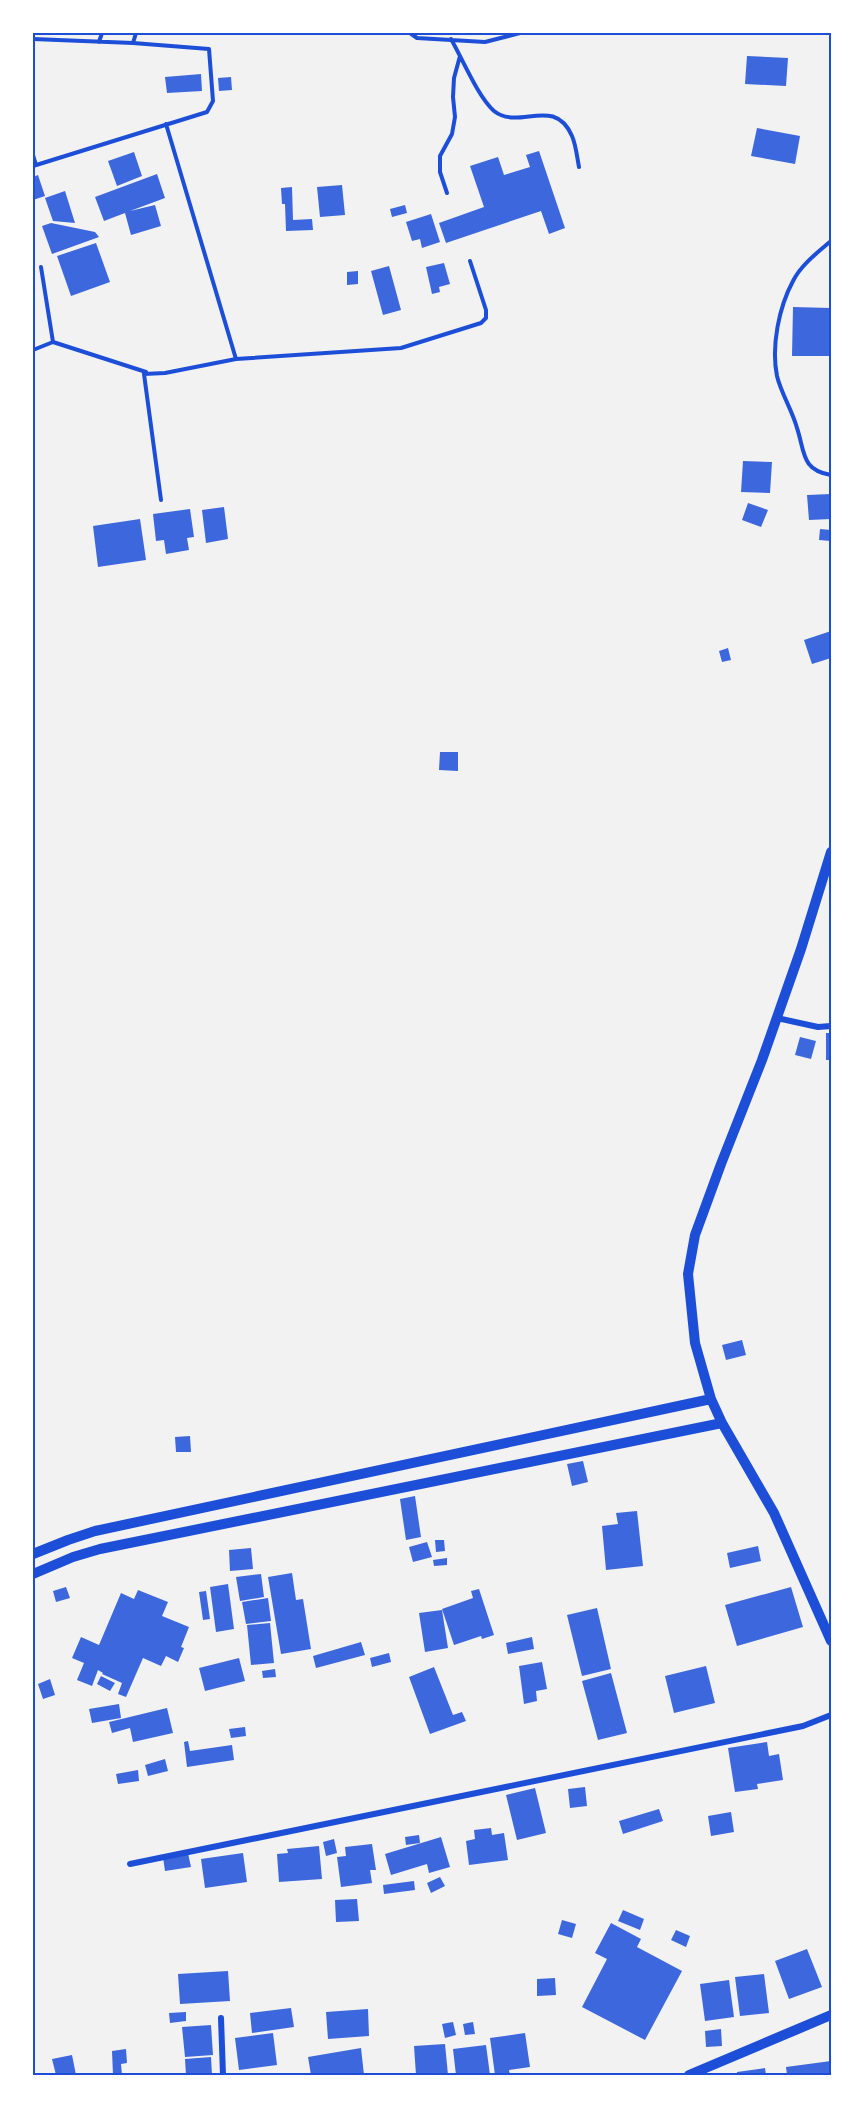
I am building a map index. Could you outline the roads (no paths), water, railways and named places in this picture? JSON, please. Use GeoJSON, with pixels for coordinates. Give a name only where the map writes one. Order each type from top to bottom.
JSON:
{"type":"FeatureCollection","features":[{"type":"Feature","properties":{"kind":"street"},"geometry":{"type":"LineString","coordinates":[[831,852],[777,1018],[695,1235],[688,1274],[694,1343],[711,1399],[722,1423],[774,1513],[831,1641]]}},
{"type":"Feature","properties":{"kind":"street"},"geometry":{"type":"LineString","coordinates":[[777,1018],[818,1027],[831,1026]]}},
{"type":"Feature","properties":{"kind":"street"},"geometry":{"type":"LineString","coordinates":[[33,1554],[95,1532],[711,1399]]}},
{"type":"Feature","properties":{"kind":"street"},"geometry":{"type":"LineString","coordinates":[[33,1574],[73,1557],[100,1549],[722,1423]]}},
{"type":"Feature","properties":{"kind":"street"},"geometry":{"type":"LineString","coordinates":[[130,1864],[792,1728],[831,1715]]}},
{"type":"Feature","properties":{"kind":"street"},"geometry":{"type":"LineString","coordinates":[[689,2075],[710,2071],[831,2015]]}},
{"type":"Feature","properties":{"kind":"street"},"geometry":{"type":"LineString","coordinates":[[221,2018],[223,2075]]}},
{"type":"Feature","properties":{"kind":"lane"},"geometry":{"type":"LineString","coordinates":[[99,42],[102,33]]}},
{"type":"Feature","properties":{"kind":"lane"},"geometry":{"type":"LineString","coordinates":[[133,43],[136,33]]}},
{"type":"Feature","properties":{"kind":"lane"},"geometry":{"type":"LineString","coordinates":[[410,33],[417,38],[485,42],[520,33]]}},
{"type":"Feature","properties":{"kind":"lane"},"geometry":{"type":"LineString","coordinates":[[33,39],[209,48],[213,101],[207,112],[35,166],[33,155]]}},
{"type":"Feature","properties":{"kind":"lane"},"geometry":{"type":"LineString","coordinates":[[451,39],[481,94],[494,111],[506,117],[549,115],[561,121],[572,135],[579,167]]}},
{"type":"Feature","properties":{"kind":"lane"},"geometry":{"type":"LineString","coordinates":[[447,193],[440,172],[440,156],[452,134],[455,117],[454,78],[460,55]]}},
{"type":"Feature","properties":{"kind":"lane"},"geometry":{"type":"LineString","coordinates":[[166,124],[236,359]]}},
{"type":"Feature","properties":{"kind":"lane"},"geometry":{"type":"LineString","coordinates":[[831,241],[813,256],[793,280],[780,314],[776,348],[777,376],[795,422],[802,451],[810,467],[821,474],[831,476]]}},
{"type":"Feature","properties":{"kind":"lane"},"geometry":{"type":"LineString","coordinates":[[144,374],[165,373],[236,359],[401,348],[481,323],[486,318],[486,310],[470,261]]}},
{"type":"Feature","properties":{"kind":"lane"},"geometry":{"type":"LineString","coordinates":[[41,267],[53,342]]}},
{"type":"Feature","properties":{"kind":"lane"},"geometry":{"type":"LineString","coordinates":[[33,350],[53,342],[146,372],[144,374],[161,500]]}}]}
